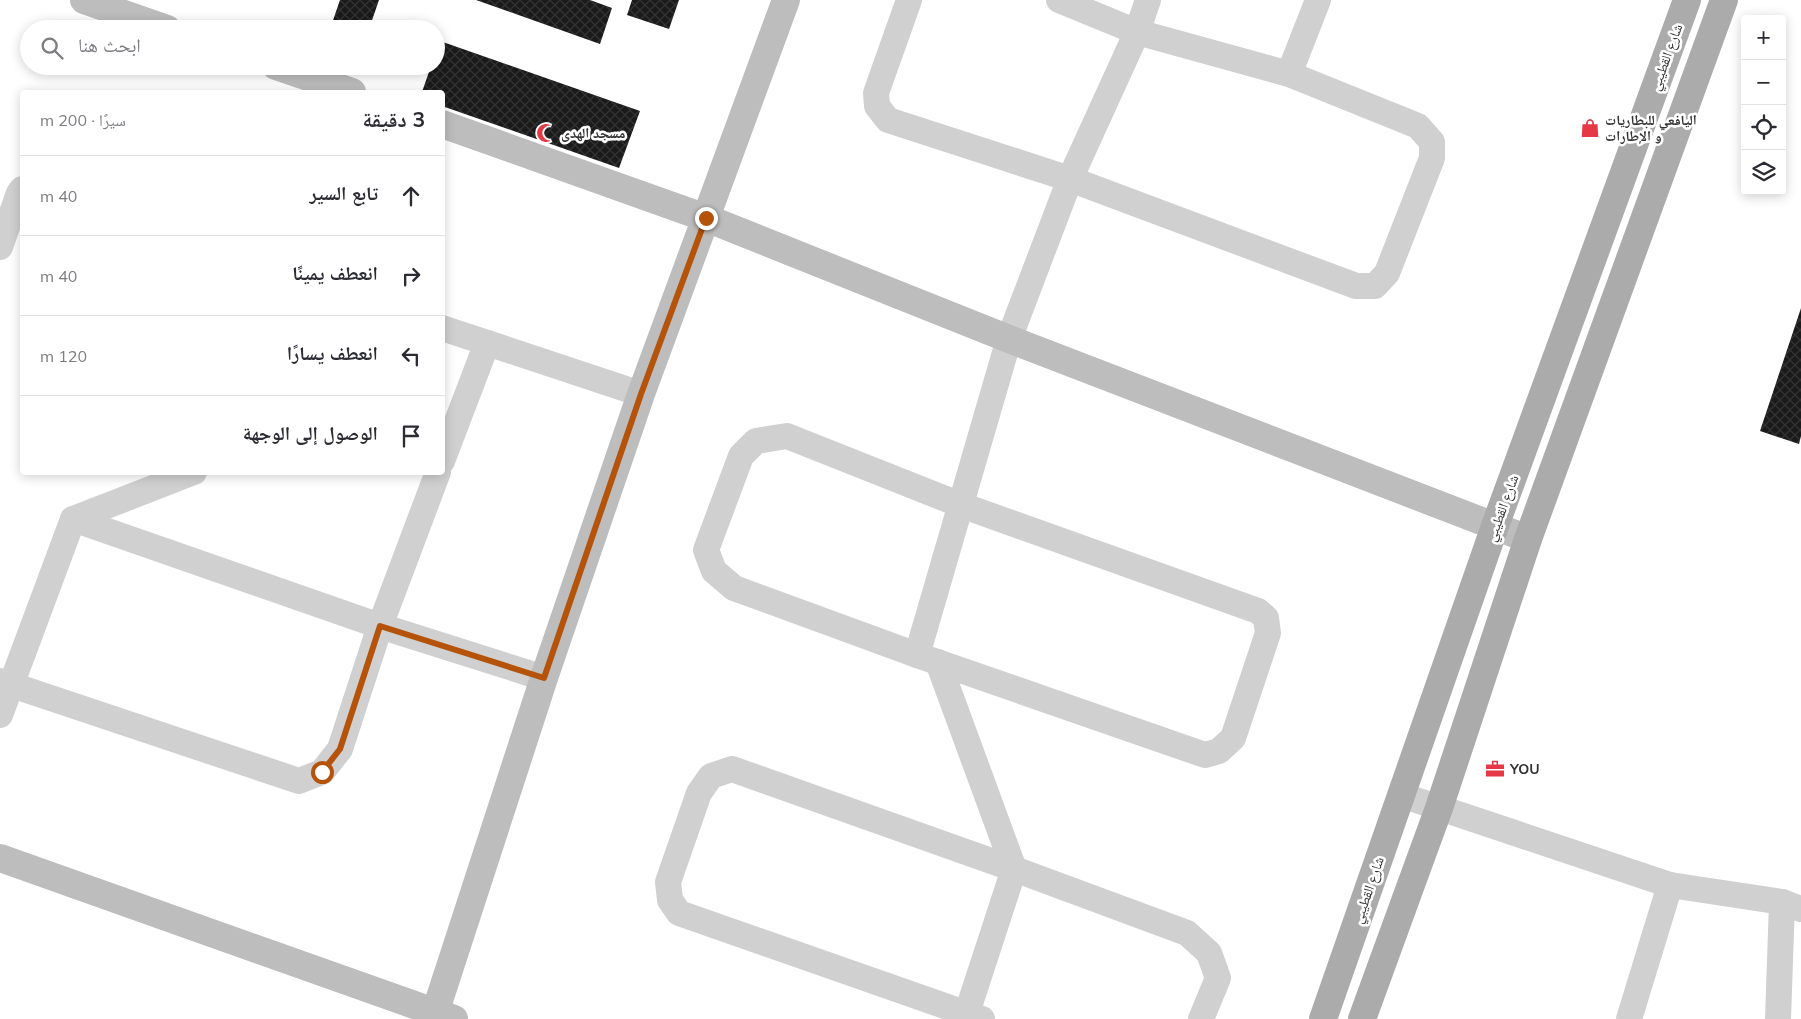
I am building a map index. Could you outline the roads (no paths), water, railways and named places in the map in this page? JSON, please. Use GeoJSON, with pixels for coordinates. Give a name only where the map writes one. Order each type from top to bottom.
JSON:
{"type":"FeatureCollection","features":[{"type":"Feature","properties":{"kind":"main road","name":"شارع القطيبي"},"geometry":{"type":"LineString","coordinates":[[1323,1019],[1495,526],[1688,0]]}},
{"type":"Feature","properties":{"kind":"main road"},"geometry":{"type":"LineString","coordinates":[[1362,1019],[1438,808],[1528,539],[1618,290],[1715,3]]}},
{"type":"Feature","properties":{"kind":"main road"},"geometry":{"type":"LineString","coordinates":[[1586,278],[1618,290]]}},
{"type":"Feature","properties":{"kind":"street"},"geometry":{"type":"LineString","coordinates":[[84,0],[141,20]]}},
{"type":"Feature","properties":{"kind":"street"},"geometry":{"type":"LineString","coordinates":[[0,858],[441,1017],[544,678],[641,394],[786,0]]}},
{"type":"Feature","properties":{"kind":"street"},"geometry":{"type":"LineString","coordinates":[[909,0],[876,93],[877,106],[888,120],[1070,179],[1356,286],[1375,286],[1387,274],[1432,158],[1432,142],[1418,126],[1289,74],[1137,32],[1059,0]]}},
{"type":"Feature","properties":{"kind":"street"},"geometry":{"type":"LineString","coordinates":[[1148,0],[1137,32],[1070,179],[1009,339],[962,505],[928,658],[1014,869],[971,1017],[679,913],[670,900],[668,882],[699,793],[711,776],[732,769],[1014,869],[1187,933],[1209,954],[1218,978],[1201,1019]]}},
{"type":"Feature","properties":{"kind":"street"},"geometry":{"type":"LineString","coordinates":[[1289,74],[1318,0]]}},
{"type":"Feature","properties":{"kind":"street"},"geometry":{"type":"LineString","coordinates":[[302,75],[346,90]]}},
{"type":"Feature","properties":{"kind":"street"},"geometry":{"type":"LineString","coordinates":[[445,125],[706,218],[1009,339],[1528,539]]}},
{"type":"Feature","properties":{"kind":"street"},"geometry":{"type":"LineString","coordinates":[[0,246],[20,191]]}},
{"type":"Feature","properties":{"kind":"street"},"geometry":{"type":"LineString","coordinates":[[445,329],[641,394]]}},
{"type":"Feature","properties":{"kind":"street"},"geometry":{"type":"LineString","coordinates":[[445,453],[487,343]]}},
{"type":"Feature","properties":{"kind":"street"},"geometry":{"type":"LineString","coordinates":[[787,436],[962,505],[1258,611],[1266,618],[1268,633],[1233,738],[1219,751],[1205,755],[928,658],[734,588],[714,571],[706,550],[741,456],[756,441],[787,436]]}},
{"type":"Feature","properties":{"kind":"street"},"geometry":{"type":"LineString","coordinates":[[0,715],[5,683],[73,519],[186,475]]}},
{"type":"Feature","properties":{"kind":"street"},"geometry":{"type":"LineString","coordinates":[[5,683],[299,781],[322,772],[340,749],[380,626],[437,475]]}},
{"type":"Feature","properties":{"kind":"street"},"geometry":{"type":"LineString","coordinates":[[73,519],[380,626],[544,678]]}},
{"type":"Feature","properties":{"kind":"street"},"geometry":{"type":"LineString","coordinates":[[1401,795],[1670,885],[1791,906],[1778,1019]]}},
{"type":"Feature","properties":{"kind":"street"},"geometry":{"type":"LineString","coordinates":[[1629,1019],[1670,885]]}},
{"type":"Feature","properties":{"kind":"place","name":"اليافعي للبطاريات و الإطارات"},"geometry":{"type":"Point","coordinates":[1590,128]}},
{"type":"Feature","properties":{"kind":"place","name":"مسجد الهدى"},"geometry":{"type":"Point","coordinates":[546,133]}},
{"type":"Feature","properties":{"kind":"place","name":"YOU"},"geometry":{"type":"Point","coordinates":[1495,769]}}]}
